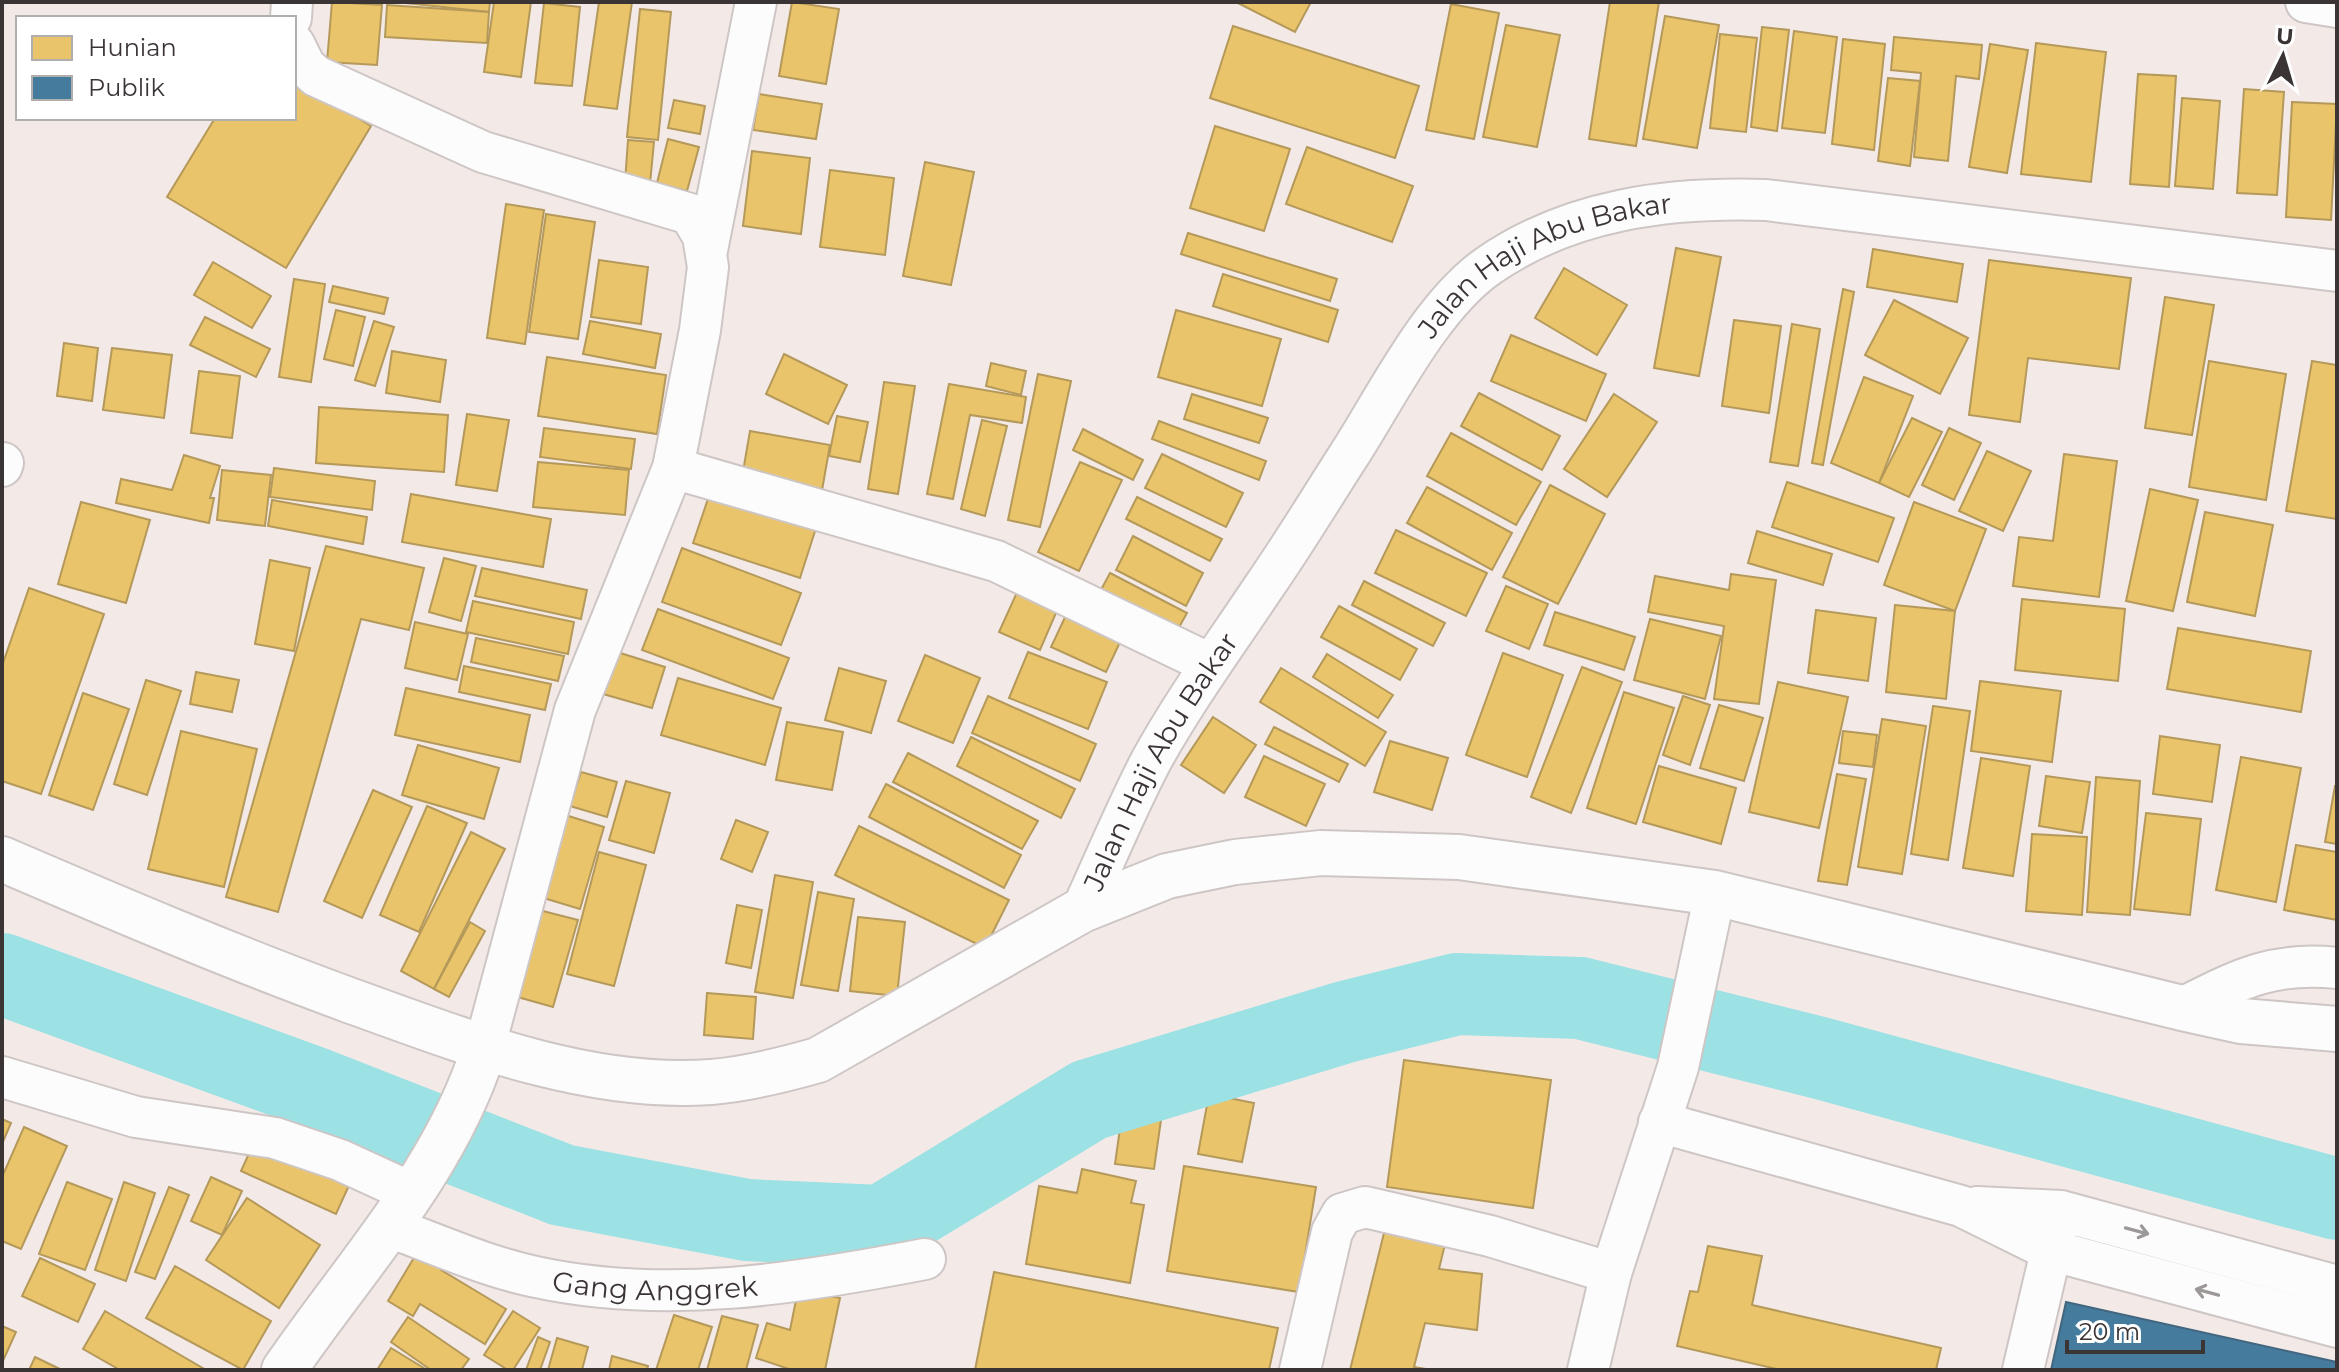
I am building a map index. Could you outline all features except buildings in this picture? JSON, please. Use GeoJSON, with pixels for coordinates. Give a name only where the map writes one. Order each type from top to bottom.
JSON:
{"type":"FeatureCollection","features":[{"type":"Feature","properties":{"kind":"street"},"geometry":{"type":"LineString","coordinates":[[284,1370],[409,1198],[471,1091],[575,710],[673,468],[700,330],[707,250],[756,2]]}},
{"type":"Feature","properties":{"kind":"street"},"geometry":{"type":"LineString","coordinates":[[2306,2],[2337,7]]}},
{"type":"Feature","properties":{"kind":"street"},"geometry":{"type":"LineString","coordinates":[[296,48],[305,66],[316,76],[483,152],[690,214],[707,250]]}},
{"type":"Feature","properties":{"kind":"street","name":"Jalan Haji Abu Bakar"},"geometry":{"type":"LineString","coordinates":[[1082,910],[1151,762],[1210,664],[1461,288],[1489,266],[1539,236],[1587,219],[1649,205],[1704,198],[1766,200],[2337,271]]}},
{"type":"Feature","properties":{"kind":"street"},"geometry":{"type":"LineString","coordinates":[[673,468],[996,561],[1210,664]]}},
{"type":"Feature","properties":{"kind":"street"},"geometry":{"type":"LineString","coordinates":[[2,859],[214,951],[484,1049],[600,1076],[709,1082],[769,1074],[818,1060],[1082,910],[1167,876],[1235,862],[1321,853],[1459,857],[2241,1021],[2337,1029]]}},
{"type":"Feature","properties":{"kind":"street"},"geometry":{"type":"LineString","coordinates":[[1588,1370],[1611,1273],[1683,1048],[1712,912]]}},
{"type":"Feature","properties":{"kind":"street"},"geometry":{"type":"LineString","coordinates":[[2182,1008],[2251,974],[2304,965],[2337,968]]}},
{"type":"Feature","properties":{"kind":"street"},"geometry":{"type":"LineString","coordinates":[[2241,1021],[2337,1057]]}},
{"type":"Feature","properties":{"kind":"street","name":"Gang Anggrek"},"geometry":{"type":"LineString","coordinates":[[2,1077],[136,1117],[275,1138],[340,1160],[409,1198],[536,1277],[628,1289],[693,1293],[812,1279],[925,1259]]}},
{"type":"Feature","properties":{"kind":"street"},"geometry":{"type":"LineString","coordinates":[[1659,1122],[1961,1206],[2050,1250],[2337,1327]]}},
{"type":"Feature","properties":{"kind":"street"},"geometry":{"type":"LineString","coordinates":[[1961,1206],[2061,1211],[2337,1286]]}},
{"type":"Feature","properties":{"kind":"street"},"geometry":{"type":"LineString","coordinates":[[1300,1370],[1332,1232],[1342,1214],[1354,1209],[1365,1207],[1386,1211],[1490,1236],[1611,1273]]}},
{"type":"Feature","properties":{"kind":"street"},"geometry":{"type":"LineString","coordinates":[[2023,1370],[2061,1211]]}},
{"type":"Feature","properties":{"kind":"waterway"},"geometry":{"type":"LineString","coordinates":[[2,974],[312,1087],[562,1185],[747,1220],[882,1226],[1089,1100],[1345,1022],[1457,994],[1580,998],[1820,1058],[2337,1199]]}}]}
